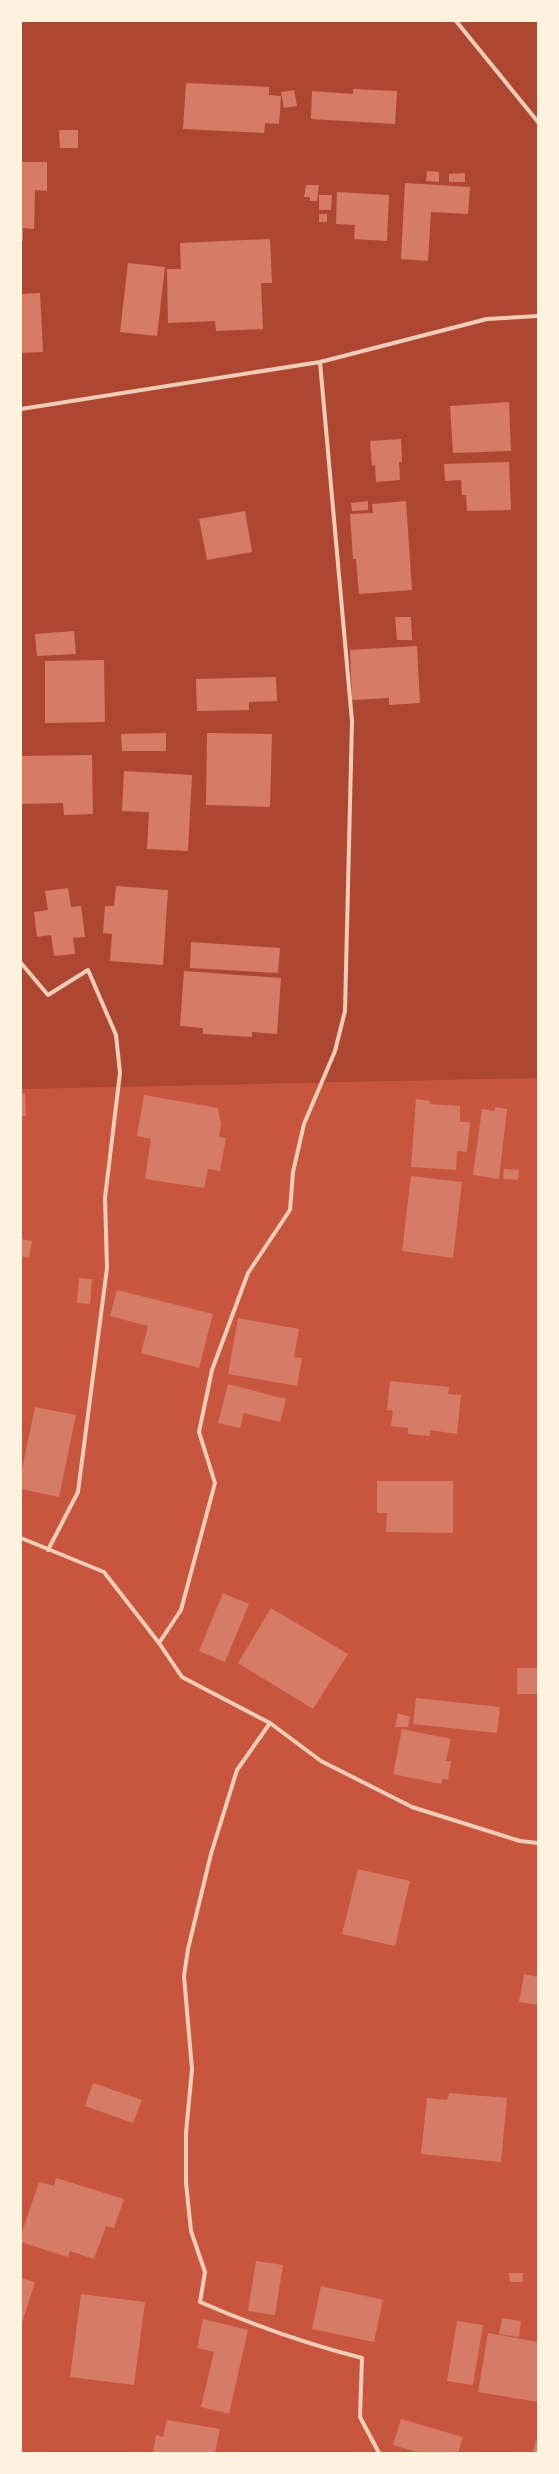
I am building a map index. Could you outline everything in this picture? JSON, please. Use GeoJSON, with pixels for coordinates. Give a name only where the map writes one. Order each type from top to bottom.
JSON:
{"type":"FeatureCollection","features":[{"type":"Feature","properties":{"kind":"street"},"geometry":{"type":"LineString","coordinates":[[456,21],[538,122]]}},
{"type":"Feature","properties":{"kind":"street"},"geometry":{"type":"LineString","coordinates":[[21,408],[320,362],[487,319],[538,316]]}},
{"type":"Feature","properties":{"kind":"street"},"geometry":{"type":"LineString","coordinates":[[159,1643],[181,1610],[215,1482],[199,1432],[212,1370],[248,1274],[290,1210],[293,1172],[304,1124],[335,1051],[345,1011],[352,721],[320,362]]}},
{"type":"Feature","properties":{"kind":"street"},"geometry":{"type":"LineString","coordinates":[[21,963],[48,995],[88,970],[116,1035],[120,1073],[105,1198],[107,1268],[78,1492],[48,1550]]}},
{"type":"Feature","properties":{"kind":"street"},"geometry":{"type":"LineString","coordinates":[[21,1538],[104,1572],[159,1643],[182,1677],[270,1723],[321,1762],[412,1807],[520,1841],[538,1843]]}},
{"type":"Feature","properties":{"kind":"street"},"geometry":{"type":"LineString","coordinates":[[270,1723],[237,1770],[211,1854],[188,1949],[184,1976],[192,2069],[186,2133],[186,2183],[191,2231],[205,2272],[200,2302],[250,2323],[312,2345],[362,2358],[360,2417],[379,2453]]}},
{"type":"Feature","properties":{"kind":"shaded area"},"geometry":{"type":"Polygon","coordinates":[[[21,21],[538,21],[538,1078],[21,1089],[21,21]]]}},
{"type":"Feature","properties":{"kind":"building"},"geometry":{"type":"Polygon","coordinates":[[[186,83],[269,87],[269,95],[281,96],[279,124],[265,123],[264,133],[183,129],[186,83]]]}},
{"type":"Feature","properties":{"kind":"building"},"geometry":{"type":"Polygon","coordinates":[[[353,89],[397,91],[395,124],[311,119],[312,91],[353,94],[353,89]]]}},
{"type":"Feature","properties":{"kind":"building"},"geometry":{"type":"Polygon","coordinates":[[[294,90],[297,106],[284,108],[281,92],[294,90]]]}},
{"type":"Feature","properties":{"kind":"building"},"geometry":{"type":"Polygon","coordinates":[[[59,130],[78,130],[78,148],[60,148],[59,130]]]}},
{"type":"Feature","properties":{"kind":"building"},"geometry":{"type":"Polygon","coordinates":[[[21,162],[47,162],[47,191],[35,190],[34,229],[23,228],[23,241],[21,241],[21,162]]]}},
{"type":"Feature","properties":{"kind":"building"},"geometry":{"type":"Polygon","coordinates":[[[427,171],[439,172],[439,182],[426,181],[427,171]]]}},
{"type":"Feature","properties":{"kind":"building"},"geometry":{"type":"Polygon","coordinates":[[[465,173],[465,182],[449,182],[449,174],[465,173]]]}},
{"type":"Feature","properties":{"kind":"building"},"geometry":{"type":"Polygon","coordinates":[[[405,183],[470,187],[468,214],[431,212],[428,261],[401,259],[405,183]]]}},
{"type":"Feature","properties":{"kind":"building"},"geometry":{"type":"Polygon","coordinates":[[[306,185],[319,185],[317,201],[310,201],[310,197],[304,197],[306,185]]]}},
{"type":"Feature","properties":{"kind":"building"},"geometry":{"type":"Polygon","coordinates":[[[337,192],[389,195],[387,241],[354,239],[355,225],[336,224],[337,192]]]}},
{"type":"Feature","properties":{"kind":"building"},"geometry":{"type":"Polygon","coordinates":[[[319,195],[332,195],[331,210],[319,210],[319,195]]]}},
{"type":"Feature","properties":{"kind":"building"},"geometry":{"type":"Polygon","coordinates":[[[319,214],[327,214],[327,222],[319,222],[319,214]]]}},
{"type":"Feature","properties":{"kind":"building"},"geometry":{"type":"Polygon","coordinates":[[[270,239],[272,283],[261,283],[263,329],[216,331],[215,321],[168,323],[167,269],[181,269],[180,243],[270,239]]]}},
{"type":"Feature","properties":{"kind":"building"},"geometry":{"type":"Polygon","coordinates":[[[128,263],[165,267],[157,336],[120,332],[128,263]]]}},
{"type":"Feature","properties":{"kind":"building"},"geometry":{"type":"Polygon","coordinates":[[[40,293],[43,352],[21,353],[21,294],[40,293]]]}},
{"type":"Feature","properties":{"kind":"building"},"geometry":{"type":"Polygon","coordinates":[[[509,402],[511,451],[453,453],[450,406],[509,402]]]}},
{"type":"Feature","properties":{"kind":"building"},"geometry":{"type":"Polygon","coordinates":[[[401,439],[402,462],[399,462],[400,480],[376,482],[375,465],[372,466],[370,441],[401,439]]]}},
{"type":"Feature","properties":{"kind":"building"},"geometry":{"type":"Polygon","coordinates":[[[509,462],[511,510],[467,511],[466,495],[462,495],[461,480],[445,481],[444,464],[509,462]]]}},
{"type":"Feature","properties":{"kind":"building"},"geometry":{"type":"Polygon","coordinates":[[[368,501],[368,510],[352,511],[351,503],[368,501]]]}},
{"type":"Feature","properties":{"kind":"building"},"geometry":{"type":"Polygon","coordinates":[[[406,501],[412,590],[359,594],[356,559],[353,559],[350,514],[373,513],[372,504],[406,501]]]}},
{"type":"Feature","properties":{"kind":"building"},"geometry":{"type":"Polygon","coordinates":[[[245,511],[252,552],[207,560],[199,519],[245,511]]]}},
{"type":"Feature","properties":{"kind":"building"},"geometry":{"type":"Polygon","coordinates":[[[395,617],[411,617],[412,640],[397,640],[395,617]]]}},
{"type":"Feature","properties":{"kind":"building"},"geometry":{"type":"Polygon","coordinates":[[[74,631],[76,654],[37,656],[35,634],[74,631]]]}},
{"type":"Feature","properties":{"kind":"building"},"geometry":{"type":"Polygon","coordinates":[[[417,646],[420,703],[389,705],[389,698],[352,700],[350,650],[417,646]]]}},
{"type":"Feature","properties":{"kind":"building"},"geometry":{"type":"Polygon","coordinates":[[[104,660],[105,722],[45,723],[45,661],[104,660]]]}},
{"type":"Feature","properties":{"kind":"building"},"geometry":{"type":"Polygon","coordinates":[[[276,677],[277,701],[249,702],[249,710],[197,711],[196,679],[276,677]]]}},
{"type":"Feature","properties":{"kind":"building"},"geometry":{"type":"Polygon","coordinates":[[[166,733],[166,751],[122,751],[121,734],[166,733]]]}},
{"type":"Feature","properties":{"kind":"building"},"geometry":{"type":"Polygon","coordinates":[[[207,733],[272,734],[270,807],[206,805],[207,733]]]}},
{"type":"Feature","properties":{"kind":"building"},"geometry":{"type":"Polygon","coordinates":[[[92,755],[93,814],[64,815],[63,803],[21,804],[21,756],[92,755]]]}},
{"type":"Feature","properties":{"kind":"building"},"geometry":{"type":"Polygon","coordinates":[[[124,771],[192,775],[188,851],[147,849],[149,812],[122,811],[124,771]]]}},
{"type":"Feature","properties":{"kind":"building"},"geometry":{"type":"Polygon","coordinates":[[[116,886],[168,890],[163,965],[110,961],[112,934],[103,933],[105,906],[114,906],[116,886]]]}},
{"type":"Feature","properties":{"kind":"building"},"geometry":{"type":"Polygon","coordinates":[[[68,888],[71,907],[81,906],[85,937],[73,938],[75,954],[54,956],[51,935],[37,937],[34,912],[48,910],[45,891],[68,888]]]}},
{"type":"Feature","properties":{"kind":"building"},"geometry":{"type":"Polygon","coordinates":[[[191,942],[280,948],[278,973],[190,968],[191,942]]]}},
{"type":"Feature","properties":{"kind":"building"},"geometry":{"type":"Polygon","coordinates":[[[184,971],[281,978],[277,1034],[252,1032],[252,1037],[203,1034],[203,1028],[180,1026],[184,971]]]}},
{"type":"Feature","properties":{"kind":"building"},"geometry":{"type":"Polygon","coordinates":[[[25,1093],[26,1116],[21,1116],[21,1094],[25,1093]]]}},
{"type":"Feature","properties":{"kind":"building"},"geometry":{"type":"Polygon","coordinates":[[[144,1095],[218,1108],[221,1124],[219,1137],[226,1138],[220,1171],[208,1169],[204,1188],[145,1179],[151,1139],[137,1136],[144,1095]]]}},
{"type":"Feature","properties":{"kind":"building"},"geometry":{"type":"Polygon","coordinates":[[[416,1099],[430,1101],[430,1104],[460,1106],[460,1122],[470,1122],[467,1152],[457,1151],[456,1170],[411,1167],[416,1099]]]}},
{"type":"Feature","properties":{"kind":"building"},"geometry":{"type":"Polygon","coordinates":[[[495,1107],[507,1109],[499,1179],[473,1175],[482,1109],[495,1111],[495,1107]]]}},
{"type":"Feature","properties":{"kind":"building"},"geometry":{"type":"Polygon","coordinates":[[[504,1169],[519,1170],[518,1180],[503,1179],[504,1169]]]}},
{"type":"Feature","properties":{"kind":"building"},"geometry":{"type":"Polygon","coordinates":[[[411,1176],[462,1182],[453,1258],[402,1251],[411,1176]]]}},
{"type":"Feature","properties":{"kind":"building"},"geometry":{"type":"Polygon","coordinates":[[[21,1239],[32,1241],[29,1258],[21,1256],[21,1239]]]}},
{"type":"Feature","properties":{"kind":"building"},"geometry":{"type":"Polygon","coordinates":[[[79,1278],[92,1279],[90,1304],[77,1303],[79,1278]]]}},
{"type":"Feature","properties":{"kind":"building"},"geometry":{"type":"Polygon","coordinates":[[[117,1290],[213,1314],[199,1368],[141,1353],[148,1326],[110,1316],[117,1290]]]}},
{"type":"Feature","properties":{"kind":"building"},"geometry":{"type":"Polygon","coordinates":[[[238,1318],[299,1329],[294,1357],[302,1358],[297,1386],[228,1374],[238,1318]]]}},
{"type":"Feature","properties":{"kind":"building"},"geometry":{"type":"Polygon","coordinates":[[[390,1381],[449,1387],[448,1394],[461,1395],[457,1434],[430,1430],[430,1436],[408,1434],[408,1428],[391,1426],[393,1411],[387,1410],[390,1381]]]}},
{"type":"Feature","properties":{"kind":"building"},"geometry":{"type":"Polygon","coordinates":[[[228,1384],[286,1399],[280,1422],[244,1413],[240,1428],[218,1423],[228,1384]]]}},
{"type":"Feature","properties":{"kind":"building"},"geometry":{"type":"Polygon","coordinates":[[[35,1407],[76,1415],[59,1497],[21,1489],[21,1474],[35,1407]]]}},
{"type":"Feature","properties":{"kind":"building"},"geometry":{"type":"Polygon","coordinates":[[[377,1481],[453,1481],[453,1533],[386,1532],[387,1513],[377,1513],[377,1481]]]}},
{"type":"Feature","properties":{"kind":"building"},"geometry":{"type":"Polygon","coordinates":[[[223,1593],[249,1604],[225,1662],[199,1651],[223,1593]]]}},
{"type":"Feature","properties":{"kind":"building"},"geometry":{"type":"Polygon","coordinates":[[[271,1608],[348,1654],[313,1709],[238,1663],[271,1608]]]}},
{"type":"Feature","properties":{"kind":"building"},"geometry":{"type":"Polygon","coordinates":[[[517,1668],[538,1668],[538,1694],[517,1694],[517,1668]]]}},
{"type":"Feature","properties":{"kind":"building"},"geometry":{"type":"Polygon","coordinates":[[[416,1698],[500,1707],[497,1733],[413,1724],[416,1698]]]}},
{"type":"Feature","properties":{"kind":"building"},"geometry":{"type":"Polygon","coordinates":[[[398,1713],[410,1717],[408,1727],[395,1727],[398,1713]]]}},
{"type":"Feature","properties":{"kind":"building"},"geometry":{"type":"Polygon","coordinates":[[[402,1729],[451,1739],[446,1761],[451,1761],[448,1780],[443,1779],[441,1784],[393,1774],[402,1729]]]}},
{"type":"Feature","properties":{"kind":"building"},"geometry":{"type":"Polygon","coordinates":[[[358,1869],[410,1881],[395,1946],[342,1934],[358,1869]]]}},
{"type":"Feature","properties":{"kind":"building"},"geometry":{"type":"Polygon","coordinates":[[[524,1974],[538,1977],[538,2005],[519,2002],[524,1974]]]}},
{"type":"Feature","properties":{"kind":"building"},"geometry":{"type":"Polygon","coordinates":[[[93,2083],[142,2100],[133,2123],[85,2106],[93,2083]]]}},
{"type":"Feature","properties":{"kind":"building"},"geometry":{"type":"Polygon","coordinates":[[[449,2093],[507,2098],[501,2162],[421,2154],[427,2098],[447,2100],[449,2093]]]}},
{"type":"Feature","properties":{"kind":"building"},"geometry":{"type":"Polygon","coordinates":[[[56,2178],[124,2199],[114,2228],[106,2226],[94,2259],[70,2251],[68,2257],[21,2242],[21,2235],[39,2182],[54,2186],[56,2178]]]}},
{"type":"Feature","properties":{"kind":"building"},"geometry":{"type":"Polygon","coordinates":[[[256,2261],[283,2265],[275,2315],[248,2311],[256,2261]]]}},
{"type":"Feature","properties":{"kind":"building"},"geometry":{"type":"Polygon","coordinates":[[[509,2273],[523,2273],[523,2282],[510,2282],[509,2273]]]}},
{"type":"Feature","properties":{"kind":"building"},"geometry":{"type":"Polygon","coordinates":[[[21,2278],[35,2282],[21,2326],[21,2278]]]}},
{"type":"Feature","properties":{"kind":"building"},"geometry":{"type":"Polygon","coordinates":[[[321,2286],[383,2300],[374,2342],[312,2329],[321,2286]]]}},
{"type":"Feature","properties":{"kind":"building"},"geometry":{"type":"Polygon","coordinates":[[[81,2294],[145,2302],[134,2385],[70,2377],[81,2294]]]}},
{"type":"Feature","properties":{"kind":"building"},"geometry":{"type":"Polygon","coordinates":[[[502,2318],[521,2321],[519,2337],[499,2334],[502,2318]]]}},
{"type":"Feature","properties":{"kind":"building"},"geometry":{"type":"Polygon","coordinates":[[[203,2319],[248,2330],[229,2414],[201,2407],[214,2352],[197,2348],[203,2319]]]}},
{"type":"Feature","properties":{"kind":"building"},"geometry":{"type":"Polygon","coordinates":[[[457,2321],[483,2325],[473,2385],[447,2381],[457,2321]]]}},
{"type":"Feature","properties":{"kind":"building"},"geometry":{"type":"Polygon","coordinates":[[[488,2333],[538,2342],[538,2402],[478,2392],[488,2333]]]}},
{"type":"Feature","properties":{"kind":"building"},"geometry":{"type":"Polygon","coordinates":[[[401,2419],[463,2437],[458,2453],[420,2453],[393,2445],[401,2419]]]}},
{"type":"Feature","properties":{"kind":"building"},"geometry":{"type":"Polygon","coordinates":[[[167,2420],[220,2429],[215,2453],[153,2453],[156,2435],[163,2437],[167,2420]]]}},
{"type":"Feature","properties":{"kind":"building"},"geometry":{"type":"Polygon","coordinates":[[[536,2438],[538,2453],[533,2453],[536,2438]]]}}]}
